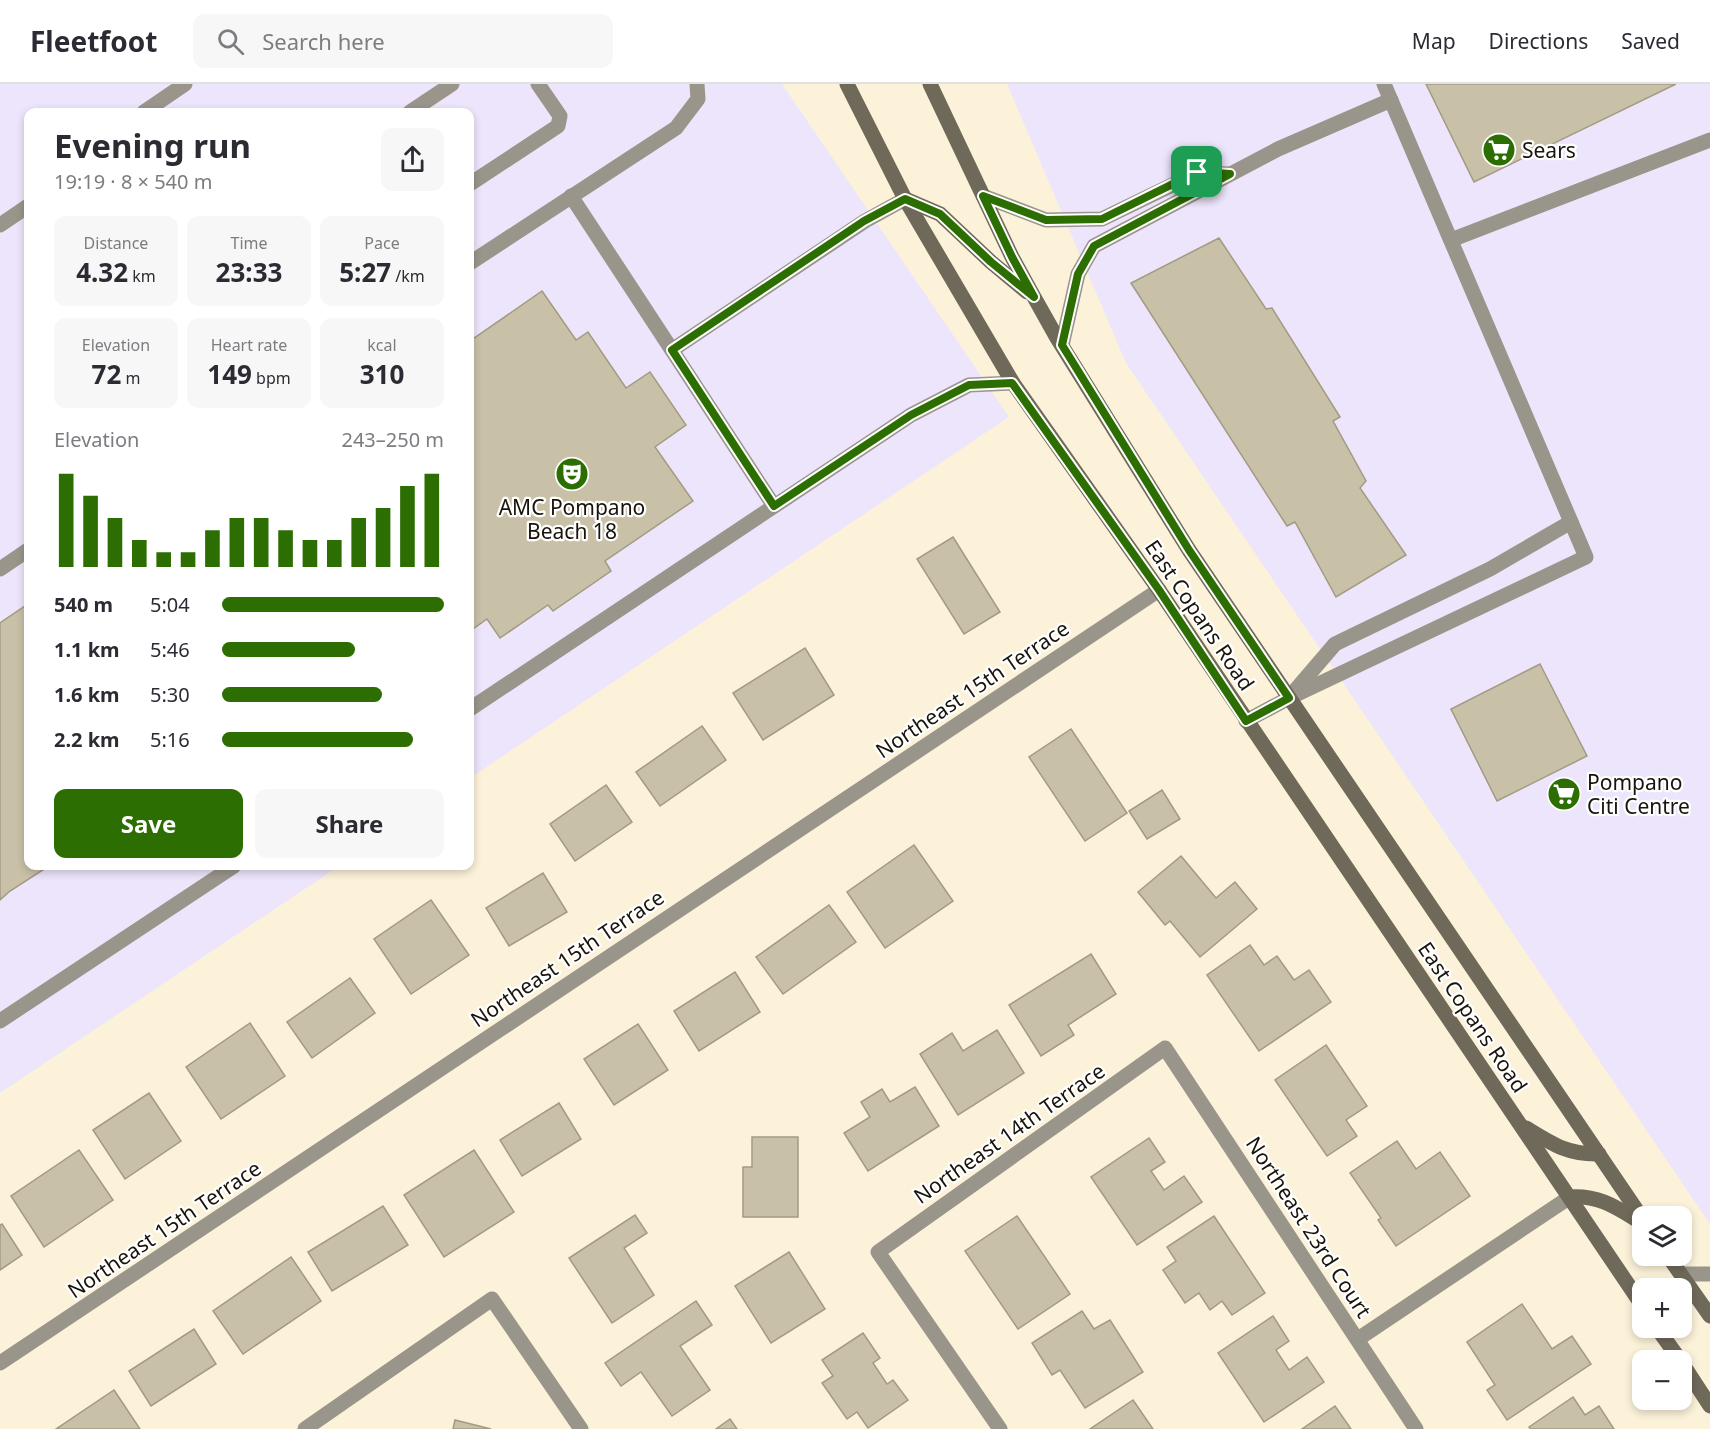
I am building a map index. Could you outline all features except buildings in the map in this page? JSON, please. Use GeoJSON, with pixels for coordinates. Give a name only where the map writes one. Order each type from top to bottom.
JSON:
{"type":"FeatureCollection","features":[{"type":"Feature","properties":{"kind":"main road","name":"East Copans Road"},"geometry":{"type":"LineString","coordinates":[[847,84],[905,199],[1012,383],[1159,590],[1632,1290]]}},
{"type":"Feature","properties":{"kind":"main road","name":"East Copans Road"},"geometry":{"type":"LineString","coordinates":[[930,84],[1012,257],[1034,297],[1189,550],[1634,1206]]}},
{"type":"Feature","properties":{"kind":"main road"},"geometry":{"type":"LineString","coordinates":[[905,199],[940,214],[991,262],[1034,297]]}},
{"type":"Feature","properties":{"kind":"main road"},"geometry":{"type":"LineString","coordinates":[[1521,1125],[1558,1147],[1581,1155],[1599,1154]]}},
{"type":"Feature","properties":{"kind":"main road"},"geometry":{"type":"LineString","coordinates":[[1570,1197],[1588,1196],[1611,1204],[1632,1217]]}},
{"type":"Feature","properties":{"kind":"main road"},"geometry":{"type":"LineString","coordinates":[[1675,1266],[1710,1316]]}},
{"type":"Feature","properties":{"kind":"main road"},"geometry":{"type":"LineString","coordinates":[[1692,1379],[1710,1406]]}},
{"type":"Feature","properties":{"kind":"street"},"geometry":{"type":"LineString","coordinates":[[150,108],[185,84]]}},
{"type":"Feature","properties":{"kind":"street"},"geometry":{"type":"LineString","coordinates":[[416,108],[452,84]]}},
{"type":"Feature","properties":{"kind":"street"},"geometry":{"type":"LineString","coordinates":[[474,181],[558,126],[560,116],[538,84]]}},
{"type":"Feature","properties":{"kind":"street"},"geometry":{"type":"LineString","coordinates":[[474,259],[676,128],[698,99],[697,84]]}},
{"type":"Feature","properties":{"kind":"street"},"geometry":{"type":"LineString","coordinates":[[1246,721],[1289,698],[1586,557],[1384,84]]}},
{"type":"Feature","properties":{"kind":"street"},"geometry":{"type":"LineString","coordinates":[[1062,345],[1078,274],[1094,246],[1278,149],[1391,100]]}},
{"type":"Feature","properties":{"kind":"street"},"geometry":{"type":"LineString","coordinates":[[1451,240],[1710,140]]}},
{"type":"Feature","properties":{"kind":"street"},"geometry":{"type":"LineString","coordinates":[[983,196],[1046,220],[1102,219],[1197,172],[1230,174]]}},
{"type":"Feature","properties":{"kind":"street"},"geometry":{"type":"LineString","coordinates":[[571,196],[774,506]]}},
{"type":"Feature","properties":{"kind":"street"},"geometry":{"type":"LineString","coordinates":[[672,350],[864,221],[905,199]]}},
{"type":"Feature","properties":{"kind":"street"},"geometry":{"type":"LineString","coordinates":[[0,225],[24,209]]}},
{"type":"Feature","properties":{"kind":"street"},"geometry":{"type":"LineString","coordinates":[[474,706],[911,415],[969,385],[1012,383]]}},
{"type":"Feature","properties":{"kind":"street"},"geometry":{"type":"LineString","coordinates":[[1289,698],[1335,644],[1490,569],[1571,522]]}},
{"type":"Feature","properties":{"kind":"street"},"geometry":{"type":"LineString","coordinates":[[0,569],[24,553]]}},
{"type":"Feature","properties":{"kind":"street","name":"Northeast 15th Terrace"},"geometry":{"type":"LineString","coordinates":[[0,1363],[1159,590]]}},
{"type":"Feature","properties":{"kind":"street"},"geometry":{"type":"LineString","coordinates":[[0,1021],[228,870]]}},
{"type":"Feature","properties":{"kind":"street","name":"Northeast 14th Terrace"},"geometry":{"type":"LineString","coordinates":[[1000,1429],[878,1252],[1166,1048]]}},
{"type":"Feature","properties":{"kind":"street","name":"Northeast 23rd Court"},"geometry":{"type":"LineString","coordinates":[[1166,1048],[1416,1429]]}},
{"type":"Feature","properties":{"kind":"street"},"geometry":{"type":"LineString","coordinates":[[1358,1340],[1570,1197]]}},
{"type":"Feature","properties":{"kind":"street"},"geometry":{"type":"LineString","coordinates":[[1681,1274],[1710,1274]]}},
{"type":"Feature","properties":{"kind":"street"},"geometry":{"type":"LineString","coordinates":[[305,1429],[492,1299],[581,1429]]}},
{"type":"Feature","properties":{"kind":"shaded area"},"geometry":{"type":"Polygon","coordinates":[[[0,84],[782,84],[1009,417],[474,775],[474,108],[24,108],[24,870],[333,870],[0,1093],[0,84]]]}},
{"type":"Feature","properties":{"kind":"shaded area","name":"Pompano Citi Centre"},"geometry":{"type":"Polygon","coordinates":[[[1007,84],[1710,84],[1710,1224],[1126,363],[1007,84]]]}},
{"type":"Feature","properties":{"kind":"place","name":"Sears"},"geometry":{"type":"Point","coordinates":[1499,150]}},
{"type":"Feature","properties":{"kind":"place","name":"AMC Pompano Beach 18"},"geometry":{"type":"Point","coordinates":[572,474]}},
{"type":"Feature","properties":{"kind":"place","name":"Pompano Citi Centre"},"geometry":{"type":"Point","coordinates":[1564,794]}},
{"type":"Feature","properties":{"kind":"route"},"geometry":{"type":"LineString","coordinates":[[1197,172],[1230,174],[1094,246],[1078,274],[1062,345],[1189,550],[1289,698],[1246,721],[1159,590],[1012,383],[969,385],[911,415],[774,506],[672,350],[864,221],[905,199],[940,214],[991,262],[1034,297],[983,196],[1046,220],[1102,219],[1197,172]]}}]}
